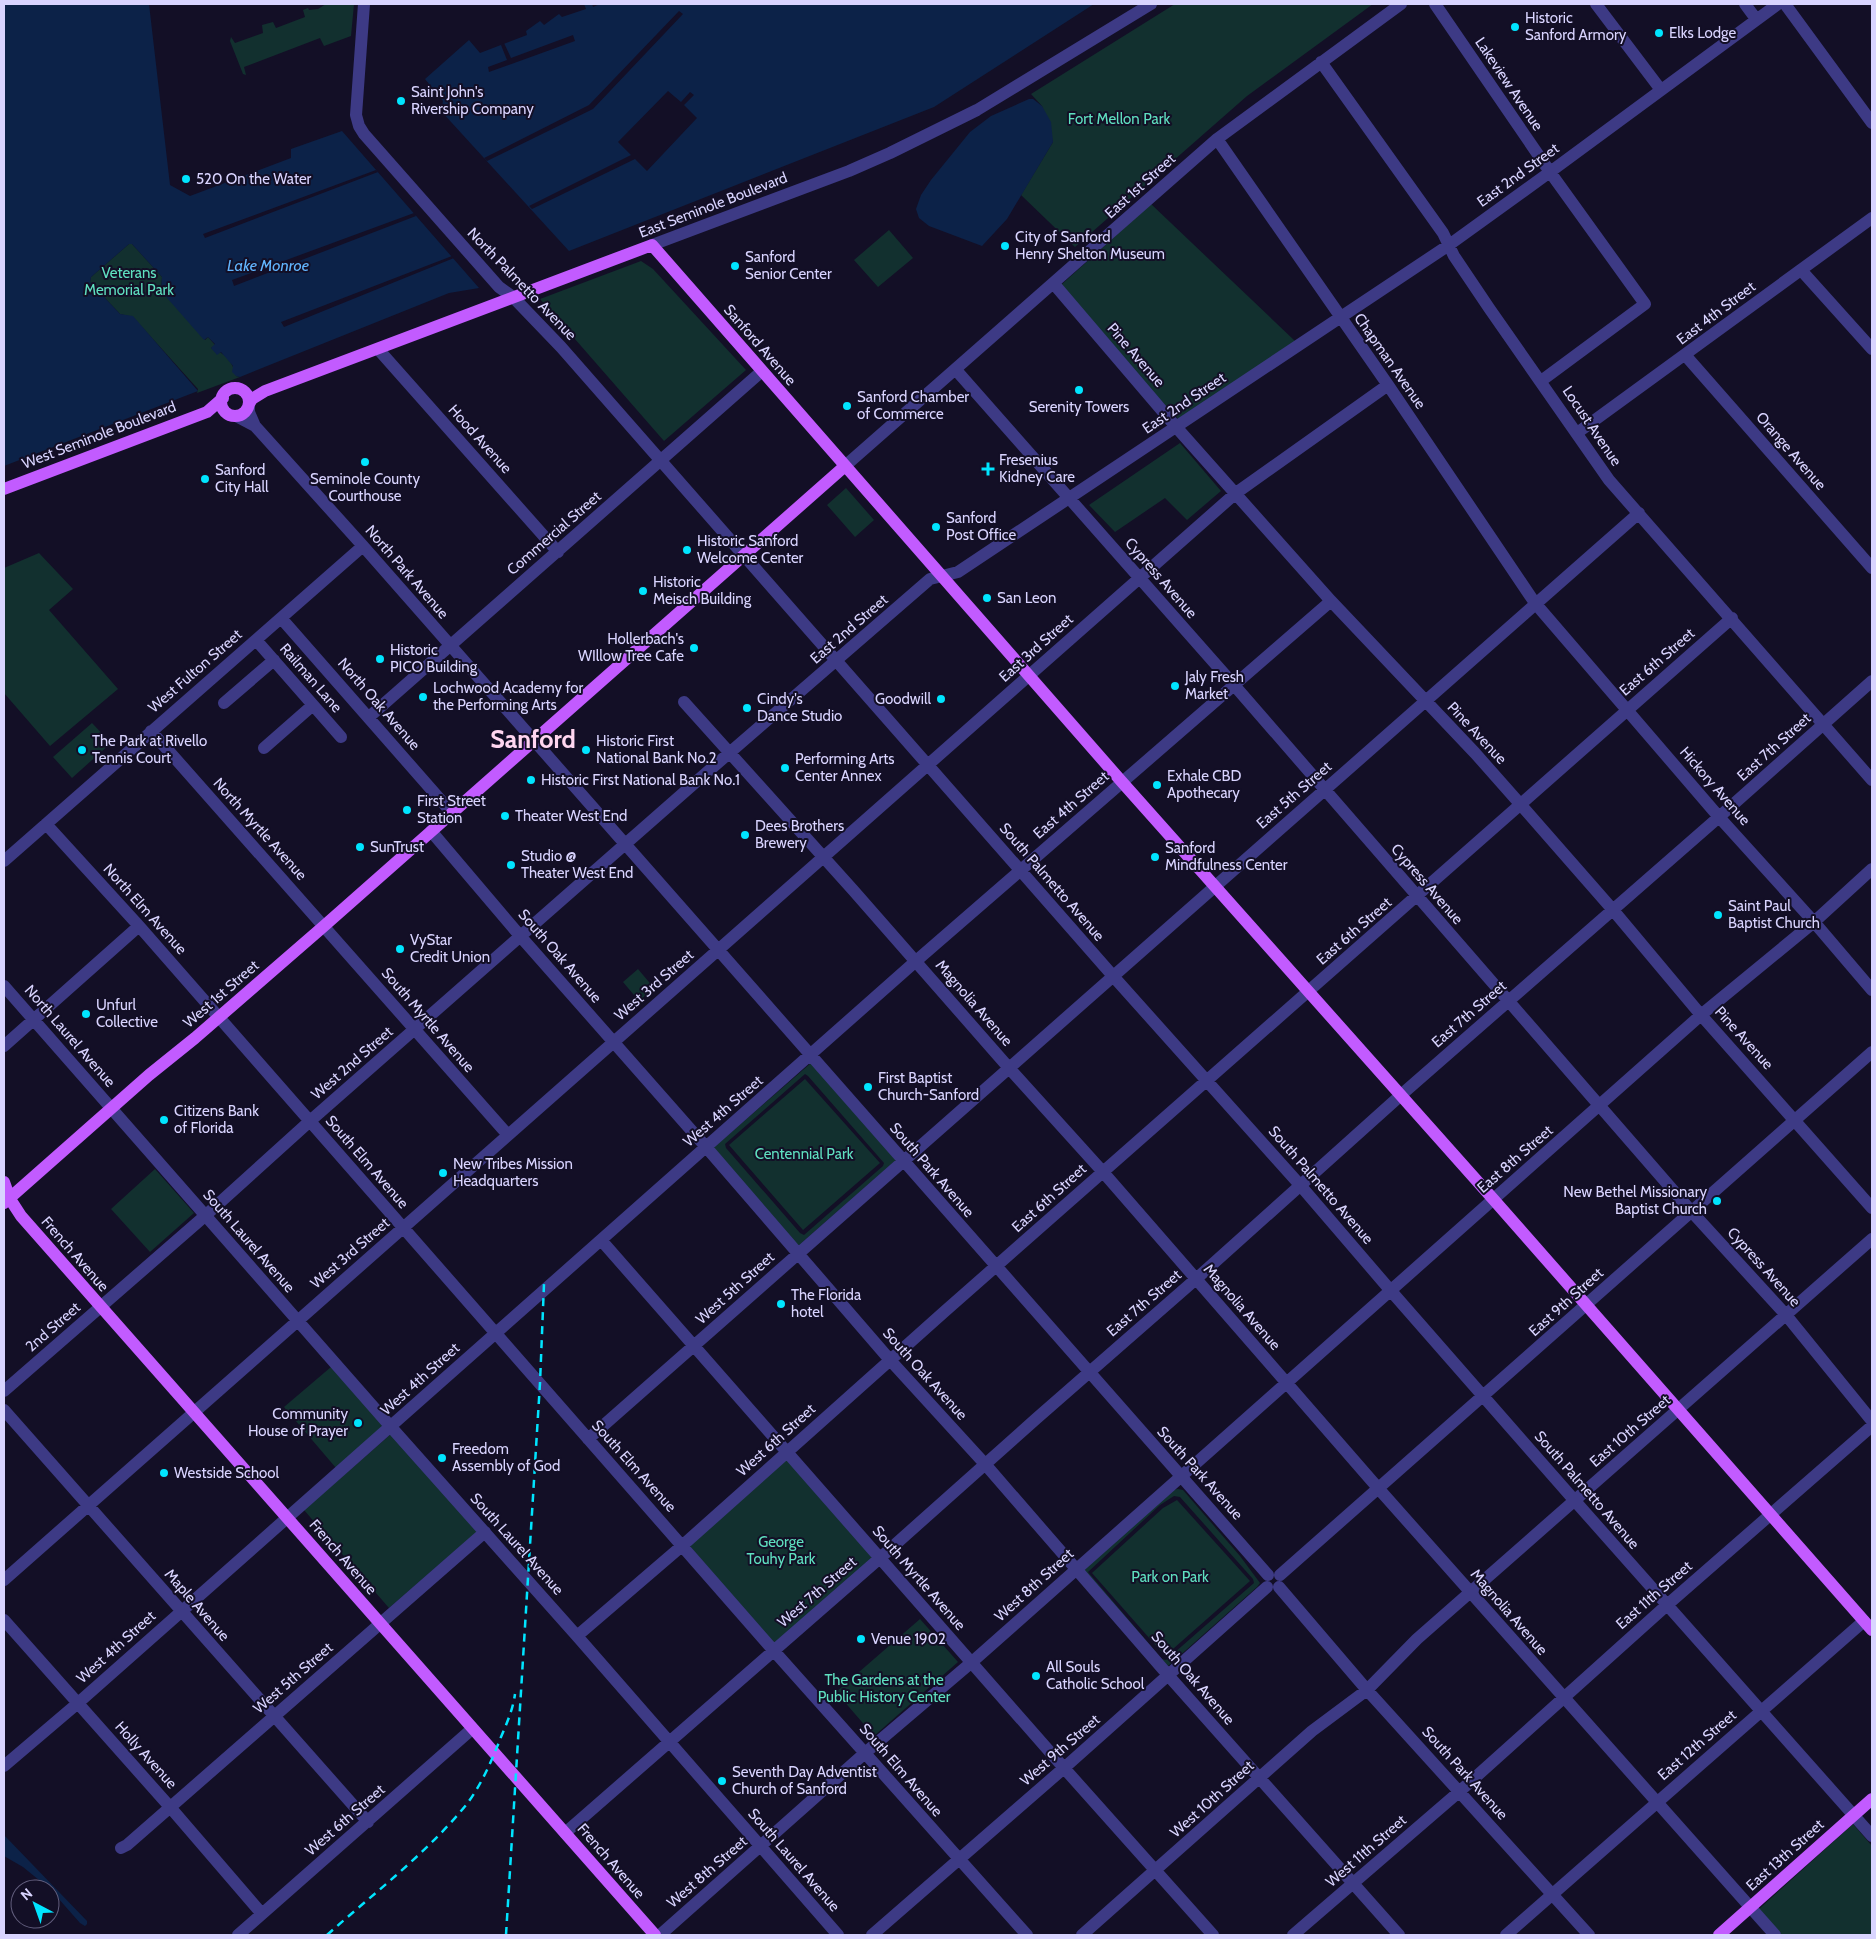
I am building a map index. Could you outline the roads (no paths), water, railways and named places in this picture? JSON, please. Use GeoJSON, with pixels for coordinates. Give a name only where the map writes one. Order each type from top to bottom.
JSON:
{"type":"FeatureCollection","features":[{"type":"Feature","properties":{"kind":"main road","name":"East Seminole Boulevard"},"geometry":{"type":"LineString","coordinates":[[249,405],[252,399],[265,391],[652,245]]}},
{"type":"Feature","properties":{"kind":"main road","name":"Sanford Avenue"},"geometry":{"type":"LineString","coordinates":[[652,245],[941,577],[1494,1200],[1868,1626]]}},
{"type":"Feature","properties":{"kind":"main road","name":"West Seminole Boulevard"},"geometry":{"type":"LineString","coordinates":[[4,489],[207,412],[232,389],[242,390]]}},
{"type":"Feature","properties":{"kind":"main road","name":"East Seminole Boulevard"},"geometry":{"type":"LineString","coordinates":[[242,390],[265,391]]}},
{"type":"Feature","properties":{"kind":"main road"},"geometry":{"type":"LineString","coordinates":[[223,398],[222,406],[232,415],[244,413],[249,405],[248,396],[242,390]]}},
{"type":"Feature","properties":{"kind":"main road","name":"West Seminole Boulevard"},"geometry":{"type":"LineString","coordinates":[[207,412],[232,415]]}},
{"type":"Feature","properties":{"kind":"main road","name":"West 1st Street"},"geometry":{"type":"LineString","coordinates":[[5,1202],[111,1108],[324,926],[845,466]]}},
{"type":"Feature","properties":{"kind":"main road","name":"French Avenue"},"geometry":{"type":"LineString","coordinates":[[4,1182],[5,1202],[21,1216],[654,1935]]}},
{"type":"Feature","properties":{"kind":"main road","name":"East 13th Street"},"geometry":{"type":"LineString","coordinates":[[1718,1935],[1751,1908],[1872,1799]]}},
{"type":"Feature","properties":{"kind":"street","name":"North Palmetto Avenue"},"geometry":{"type":"LineString","coordinates":[[364,4],[356,115],[359,126],[478,264],[561,347],[744,555]]}},
{"type":"Feature","properties":{"kind":"street","name":"East Seminole Boulevard"},"geometry":{"type":"LineString","coordinates":[[652,245],[849,171],[931,134],[1020,85],[1151,4]]}},
{"type":"Feature","properties":{"kind":"street","name":"East 1st Street"},"geometry":{"type":"LineString","coordinates":[[845,466],[1054,284],[1217,138],[1401,4]]}},
{"type":"Feature","properties":{"kind":"street","name":"Lakeview Avenue"},"geometry":{"type":"LineString","coordinates":[[1434,4],[1550,172],[1645,304],[1541,381]]}},
{"type":"Feature","properties":{"kind":"street"},"geometry":{"type":"LineString","coordinates":[[1596,4],[1661,90]]}},
{"type":"Feature","properties":{"kind":"street"},"geometry":{"type":"LineString","coordinates":[[1745,4],[1756,19]]}},
{"type":"Feature","properties":{"kind":"street","name":"East 2nd Street"},"geometry":{"type":"LineString","coordinates":[[626,845],[930,579],[958,572],[1177,428],[1448,245],[1778,4]]}},
{"type":"Feature","properties":{"kind":"street"},"geometry":{"type":"LineString","coordinates":[[1785,4],[1872,123]]}},
{"type":"Feature","properties":{"kind":"street","name":"Locust Avenue"},"geometry":{"type":"LineString","coordinates":[[1321,62],[1443,233],[1448,245],[1489,308],[1609,480],[1732,618],[1872,780]]}},
{"type":"Feature","properties":{"kind":"street","name":"Chapman Avenue"},"geometry":{"type":"LineString","coordinates":[[1217,138],[1388,385],[1535,603]]}},
{"type":"Feature","properties":{"kind":"street","name":"East 4th Street"},"geometry":{"type":"LineString","coordinates":[[1577,433],[1686,356],[1872,218]]}},
{"type":"Feature","properties":{"kind":"street"},"geometry":{"type":"LineString","coordinates":[[1801,270],[1872,349]]}},
{"type":"Feature","properties":{"kind":"street","name":"Pine Avenue"},"geometry":{"type":"LineString","coordinates":[[1054,284],[1177,428],[1330,601],[1521,805],[1614,910],[1701,1015],[1872,1208]]}},
{"type":"Feature","properties":{"kind":"street","name":"Hood Avenue"},"geometry":{"type":"LineString","coordinates":[[378,349],[558,552]]}},
{"type":"Feature","properties":{"kind":"street","name":"Orange Avenue"},"geometry":{"type":"LineString","coordinates":[[1686,356],[1872,568]]}},
{"type":"Feature","properties":{"kind":"street","name":"Cypress Avenue"},"geometry":{"type":"LineString","coordinates":[[956,370],[1234,685],[1691,1211],[1786,1315],[1872,1421]]}},
{"type":"Feature","properties":{"kind":"street","name":"Commercial Street"},"geometry":{"type":"LineString","coordinates":[[369,718],[761,372]]}},
{"type":"Feature","properties":{"kind":"street","name":"East 3rd Street"},"geometry":{"type":"LineString","coordinates":[[719,951],[1236,493],[1388,385]]}},
{"type":"Feature","properties":{"kind":"street"},"geometry":{"type":"LineString","coordinates":[[249,405],[249,412],[255,426]]}},
{"type":"Feature","properties":{"kind":"street"},"geometry":{"type":"LineString","coordinates":[[232,415],[255,426]]}},
{"type":"Feature","properties":{"kind":"street","name":"North Park Avenue"},"geometry":{"type":"LineString","coordinates":[[255,426],[533,740]]}},
{"type":"Feature","properties":{"kind":"street","name":"East 5th Street"},"geometry":{"type":"LineString","coordinates":[[904,1161],[1639,513]]}},
{"type":"Feature","properties":{"kind":"street","name":"West Fulton Street"},"geometry":{"type":"LineString","coordinates":[[4,861],[363,546]]}},
{"type":"Feature","properties":{"kind":"street","name":"South Palmetto Avenue"},"geometry":{"type":"LineString","coordinates":[[744,555],[1113,976],[1300,1184],[1575,1501],[1872,1836]]}},
{"type":"Feature","properties":{"kind":"street","name":"East 4th Street"},"geometry":{"type":"LineString","coordinates":[[812,1056],[916,961],[1330,601]]}},
{"type":"Feature","properties":{"kind":"street","name":"Hickory Avenue"},"geometry":{"type":"LineString","coordinates":[[1535,603],[1719,817],[1814,922],[1872,990]]}},
{"type":"Feature","properties":{"kind":"street","name":"North Oak Avenue"},"geometry":{"type":"LineString","coordinates":[[281,618],[452,812]]}},
{"type":"Feature","properties":{"kind":"street","name":"East 6th Street"},"geometry":{"type":"LineString","coordinates":[[996,1267],[1732,618]]}},
{"type":"Feature","properties":{"kind":"street","name":"Railman Lane"},"geometry":{"type":"LineString","coordinates":[[256,640],[341,737]]}},
{"type":"Feature","properties":{"kind":"street"},"geometry":{"type":"LineString","coordinates":[[224,703],[274,660]]}},
{"type":"Feature","properties":{"kind":"street","name":"East 7th Street"},"geometry":{"type":"LineString","coordinates":[[1088,1372],[1196,1279],[1300,1184],[1614,910],[1872,681]]}},
{"type":"Feature","properties":{"kind":"street","name":"Magnolia Avenue"},"geometry":{"type":"LineString","coordinates":[[684,702],[1103,1172],[1378,1488],[1774,1935]]}},
{"type":"Feature","properties":{"kind":"street"},"geometry":{"type":"LineString","coordinates":[[264,748],[314,706]]}},
{"type":"Feature","properties":{"kind":"street","name":"North Myrtle Avenue"},"geometry":{"type":"LineString","coordinates":[[151,732],[324,926]]}},
{"type":"Feature","properties":{"kind":"street","name":"South Park Avenue"},"geometry":{"type":"LineString","coordinates":[[533,740],[1088,1372],[1182,1476],[1367,1690],[1589,1935]]}},
{"type":"Feature","properties":{"kind":"street","name":"North Elm Avenue"},"geometry":{"type":"LineString","coordinates":[[46,824],[139,926],[218,1018]]}},
{"type":"Feature","properties":{"kind":"street","name":"South Oak Avenue"},"geometry":{"type":"LineString","coordinates":[[431,831],[890,1360],[1399,1935]]}},
{"type":"Feature","properties":{"kind":"street","name":"West 2nd Street"},"geometry":{"type":"LineString","coordinates":[[100,1307],[626,845]]}},
{"type":"Feature","properties":{"kind":"street","name":"East 8th Street"},"geometry":{"type":"LineString","coordinates":[[1182,1476],[1601,1106],[1701,1015],[1814,922],[1872,869]]}},
{"type":"Feature","properties":{"kind":"street"},"geometry":{"type":"LineString","coordinates":[[4,1046],[139,926]]}},
{"type":"Feature","properties":{"kind":"street","name":"South Myrtle Avenue"},"geometry":{"type":"LineString","coordinates":[[324,926],[508,1135]]}},
{"type":"Feature","properties":{"kind":"street","name":"West 3rd Street"},"geometry":{"type":"LineString","coordinates":[[4,1580],[719,951]]}},
{"type":"Feature","properties":{"kind":"street","name":"North Laurel Avenue"},"geometry":{"type":"LineString","coordinates":[[4,986],[111,1108]]}},
{"type":"Feature","properties":{"kind":"street","name":"South Elm Avenue"},"geometry":{"type":"LineString","coordinates":[[218,1018],[1026,1935]]}},
{"type":"Feature","properties":{"kind":"street","name":"East 9th Street"},"geometry":{"type":"LineString","coordinates":[[1273,1581],[1587,1306],[1691,1211],[1872,1052]]}},
{"type":"Feature","properties":{"kind":"street","name":"West 4th Street"},"geometry":{"type":"LineString","coordinates":[[4,1766],[78,1703],[706,1147],[812,1056]]}},
{"type":"Feature","properties":{"kind":"street","name":"South Laurel Avenue"},"geometry":{"type":"LineString","coordinates":[[111,1108],[838,1935]]}},
{"type":"Feature","properties":{"kind":"street","name":"West 5th Street"},"geometry":{"type":"LineString","coordinates":[[588,1439],[904,1161]]}},
{"type":"Feature","properties":{"kind":"street","name":"East 10th Street"},"geometry":{"type":"LineString","coordinates":[[1367,1690],[1417,1639],[1872,1239]]}},
{"type":"Feature","properties":{"kind":"street","name":"South Myrtle Avenue"},"geometry":{"type":"LineString","coordinates":[[601,1240],[1213,1935]]}},
{"type":"Feature","properties":{"kind":"street","name":"West 6th Street"},"geometry":{"type":"LineString","coordinates":[[577,1636],[683,1545],[996,1267]]}},
{"type":"Feature","properties":{"kind":"street","name":"2nd Street"},"geometry":{"type":"LineString","coordinates":[[4,1391],[100,1307]]}},
{"type":"Feature","properties":{"kind":"street","name":"West 7th Street"},"geometry":{"type":"LineString","coordinates":[[565,1833],[880,1558],[1088,1372]]}},
{"type":"Feature","properties":{"kind":"street","name":"Maple Avenue"},"geometry":{"type":"LineString","coordinates":[[4,1410],[368,1822]]}},
{"type":"Feature","properties":{"kind":"street","name":"East 11th Street"},"geometry":{"type":"LineString","coordinates":[[1460,1791],[1667,1605],[1872,1426]]}},
{"type":"Feature","properties":{"kind":"street","name":"West 8th Street"},"geometry":{"type":"LineString","coordinates":[[660,1935],[1182,1476]]}},
{"type":"Feature","properties":{"kind":"street","name":"West 5th Street"},"geometry":{"type":"LineString","coordinates":[[121,1848],[127,1845],[485,1532]]}},
{"type":"Feature","properties":{"kind":"street","name":"West 9th Street"},"geometry":{"type":"LineString","coordinates":[[872,1935],[1064,1768],[1273,1581]]}},
{"type":"Feature","properties":{"kind":"street","name":"Holly Avenue"},"geometry":{"type":"LineString","coordinates":[[4,1620],[262,1914]]}},
{"type":"Feature","properties":{"kind":"street","name":"East 12th Street"},"geometry":{"type":"LineString","coordinates":[[1506,1935],[1760,1710],[1868,1626]]}},
{"type":"Feature","properties":{"kind":"street","name":"West 10th Street"},"geometry":{"type":"LineString","coordinates":[[1082,1935],[1157,1871],[1312,1731],[1367,1690]]}},
{"type":"Feature","properties":{"kind":"street","name":"West 6th Street"},"geometry":{"type":"LineString","coordinates":[[238,1935],[472,1729]]}},
{"type":"Feature","properties":{"kind":"street","name":"West 11th Street"},"geometry":{"type":"LineString","coordinates":[[1293,1935],[1460,1791]]}},
{"type":"Feature","properties":{"kind":"water","name":"Lake Monroe"},"geometry":{"type":"Polygon","coordinates":[[[4,4],[149,4],[170,185],[190,196],[291,158],[291,149],[342,131],[479,288],[449,293],[240,377],[232,372],[233,366],[221,352],[217,355],[211,348],[215,344],[208,337],[204,340],[161,291],[162,277],[132,244],[129,244],[91,277],[90,282],[120,314],[133,316],[198,391],[4,466],[4,4]]]}},
{"type":"Feature","properties":{"kind":"water"},"geometry":{"type":"Polygon","coordinates":[[[584,4],[592,4],[593,7],[600,4],[1094,4],[934,107],[569,251],[441,111],[443,101],[425,79],[469,40],[480,53],[527,35],[526,31],[540,21],[544,25],[559,14],[562,17],[586,9],[584,4]]]}},
{"type":"Feature","properties":{"kind":"water"},"geometry":{"type":"Polygon","coordinates":[[[1029,99],[1033,99],[1042,106],[1051,122],[1053,142],[1007,219],[982,246],[929,226],[919,218],[916,209],[921,195],[970,132],[991,116],[1029,99]]]}},
{"type":"Feature","properties":{"kind":"water"},"geometry":{"type":"Polygon","coordinates":[[[4,1835],[46,1879],[38,1879],[23,1867],[4,1856],[4,1835]]]}},
{"type":"Feature","properties":{"kind":"water"},"geometry":{"type":"Polygon","coordinates":[[[60,1893],[87,1921],[85,1926],[60,1900],[60,1893]]]}},
{"type":"Feature","properties":{"kind":"railway"},"geometry":{"type":"LineString","coordinates":[[506,1935],[540,1383],[544,1284]]}},
{"type":"Feature","properties":{"kind":"railway"},"geometry":{"type":"LineString","coordinates":[[327,1935],[399,1873],[451,1823],[466,1805],[477,1790],[490,1764],[510,1716],[515,1694]]}},
{"type":"Feature","properties":{"kind":"place","name":"Historic Sanford Armory"},"geometry":{"type":"Point","coordinates":[1515,27]}},
{"type":"Feature","properties":{"kind":"place","name":"Elks Lodge"},"geometry":{"type":"Point","coordinates":[1659,33]}},
{"type":"Feature","properties":{"kind":"place","name":"Saint John's Rivership Company"},"geometry":{"type":"Point","coordinates":[401,101]}},
{"type":"Feature","properties":{"kind":"place","name":"520 On the Water"},"geometry":{"type":"Point","coordinates":[186,179]}},
{"type":"Feature","properties":{"kind":"place","name":"City of Sanford Henry Shelton Museum"},"geometry":{"type":"Point","coordinates":[1005,246]}},
{"type":"Feature","properties":{"kind":"place","name":"Sanford Senior Center"},"geometry":{"type":"Point","coordinates":[735,266]}},
{"type":"Feature","properties":{"kind":"place","name":"Serenity Towers"},"geometry":{"type":"Point","coordinates":[1079,390]}},
{"type":"Feature","properties":{"kind":"place","name":"Sanford Chamber of Commerce"},"geometry":{"type":"Point","coordinates":[847,406]}},
{"type":"Feature","properties":{"kind":"place","name":"Seminole County Courthouse"},"geometry":{"type":"Point","coordinates":[365,462]}},
{"type":"Feature","properties":{"kind":"place","name":"Fresenius Kidney Care"},"geometry":{"type":"Point","coordinates":[988,469]}},
{"type":"Feature","properties":{"kind":"place","name":"Sanford City Hall"},"geometry":{"type":"Point","coordinates":[205,479]}},
{"type":"Feature","properties":{"kind":"place","name":"Sanford Post Office"},"geometry":{"type":"Point","coordinates":[936,527]}},
{"type":"Feature","properties":{"kind":"place","name":"Historic Sanford Welcome Center"},"geometry":{"type":"Point","coordinates":[687,550]}},
{"type":"Feature","properties":{"kind":"place","name":"Historic Meisch Building"},"geometry":{"type":"Point","coordinates":[643,591]}},
{"type":"Feature","properties":{"kind":"place","name":"San Leon"},"geometry":{"type":"Point","coordinates":[987,598]}},
{"type":"Feature","properties":{"kind":"place","name":"Hollerbach's WIllow Tree Cafe"},"geometry":{"type":"Point","coordinates":[694,648]}},
{"type":"Feature","properties":{"kind":"place","name":"Historic PICO Building"},"geometry":{"type":"Point","coordinates":[380,659]}},
{"type":"Feature","properties":{"kind":"place","name":"Jaly Fresh Market"},"geometry":{"type":"Point","coordinates":[1175,686]}},
{"type":"Feature","properties":{"kind":"place","name":"Lochwood Academy for the Performing Arts"},"geometry":{"type":"Point","coordinates":[423,697]}},
{"type":"Feature","properties":{"kind":"place","name":"Goodwill"},"geometry":{"type":"Point","coordinates":[941,699]}},
{"type":"Feature","properties":{"kind":"place","name":"Cindy's Dance Studio"},"geometry":{"type":"Point","coordinates":[747,708]}},
{"type":"Feature","properties":{"kind":"place","name":"The Park at Rivello Tennis Court"},"geometry":{"type":"Point","coordinates":[82,750]}},
{"type":"Feature","properties":{"kind":"place","name":"Historic First National Bank No.2"},"geometry":{"type":"Point","coordinates":[586,750]}},
{"type":"Feature","properties":{"kind":"place","name":"Performing Arts Center Annex"},"geometry":{"type":"Point","coordinates":[785,768]}},
{"type":"Feature","properties":{"kind":"place","name":"Historic First National Bank No.1"},"geometry":{"type":"Point","coordinates":[531,780]}},
{"type":"Feature","properties":{"kind":"place","name":"Exhale CBD Apothecary"},"geometry":{"type":"Point","coordinates":[1157,785]}},
{"type":"Feature","properties":{"kind":"place","name":"First Street Station"},"geometry":{"type":"Point","coordinates":[407,810]}},
{"type":"Feature","properties":{"kind":"place","name":"Theater West End"},"geometry":{"type":"Point","coordinates":[505,816]}},
{"type":"Feature","properties":{"kind":"place","name":"Dees Brothers Brewery"},"geometry":{"type":"Point","coordinates":[745,835]}},
{"type":"Feature","properties":{"kind":"place","name":"SunTrust"},"geometry":{"type":"Point","coordinates":[360,847]}},
{"type":"Feature","properties":{"kind":"place","name":"Sanford Mindfulness Center"},"geometry":{"type":"Point","coordinates":[1155,857]}},
{"type":"Feature","properties":{"kind":"place","name":"Studio @ Theater West End"},"geometry":{"type":"Point","coordinates":[511,865]}},
{"type":"Feature","properties":{"kind":"place","name":"Saint Paul Baptist Church"},"geometry":{"type":"Point","coordinates":[1718,915]}},
{"type":"Feature","properties":{"kind":"place","name":"VyStar Credit Union"},"geometry":{"type":"Point","coordinates":[400,949]}},
{"type":"Feature","properties":{"kind":"place","name":"Unfurl Collective"},"geometry":{"type":"Point","coordinates":[86,1014]}},
{"type":"Feature","properties":{"kind":"place","name":"First Baptist Church-Sanford"},"geometry":{"type":"Point","coordinates":[868,1087]}},
{"type":"Feature","properties":{"kind":"place","name":"Citizens Bank of Florida"},"geometry":{"type":"Point","coordinates":[164,1120]}},
{"type":"Feature","properties":{"kind":"place","name":"New Tribes Mission Headquarters"},"geometry":{"type":"Point","coordinates":[443,1173]}},
{"type":"Feature","properties":{"kind":"place","name":"New Bethel Missionary Baptist Church"},"geometry":{"type":"Point","coordinates":[1717,1201]}},
{"type":"Feature","properties":{"kind":"place","name":"The Florida hotel"},"geometry":{"type":"Point","coordinates":[781,1304]}},
{"type":"Feature","properties":{"kind":"place","name":"Community House of Prayer"},"geometry":{"type":"Point","coordinates":[358,1423]}},
{"type":"Feature","properties":{"kind":"place","name":"Freedom Assembly of God"},"geometry":{"type":"Point","coordinates":[442,1458]}},
{"type":"Feature","properties":{"kind":"place","name":"Westside School"},"geometry":{"type":"Point","coordinates":[164,1473]}},
{"type":"Feature","properties":{"kind":"place","name":"Venue 1902"},"geometry":{"type":"Point","coordinates":[861,1639]}},
{"type":"Feature","properties":{"kind":"place","name":"All Souls Catholic School"},"geometry":{"type":"Point","coordinates":[1036,1676]}},
{"type":"Feature","properties":{"kind":"place","name":"Seventh Day Adventist Church of Sanford"},"geometry":{"type":"Point","coordinates":[722,1781]}},
{"type":"Feature","properties":{"kind":"district","name":"Sanford"},"geometry":{"type":"Point","coordinates":[533,739]}},
{"type":"Feature","properties":{"kind":"park label","name":"Fort Mellon Park"},"geometry":{"type":"Point","coordinates":[1119,119]}},
{"type":"Feature","properties":{"kind":"park label","name":"Veterans Memorial Park"},"geometry":{"type":"Point","coordinates":[129,282]}},
{"type":"Feature","properties":{"kind":"park label","name":"Centennial Park"},"geometry":{"type":"Point","coordinates":[804,1154]}},
{"type":"Feature","properties":{"kind":"park label","name":"George Touhy Park"},"geometry":{"type":"Point","coordinates":[781,1550]}},
{"type":"Feature","properties":{"kind":"park label","name":"Park on Park"},"geometry":{"type":"Point","coordinates":[1170,1577]}},
{"type":"Feature","properties":{"kind":"park label","name":"The Gardens at the Public History Center"},"geometry":{"type":"Point","coordinates":[884,1688]}}]}
